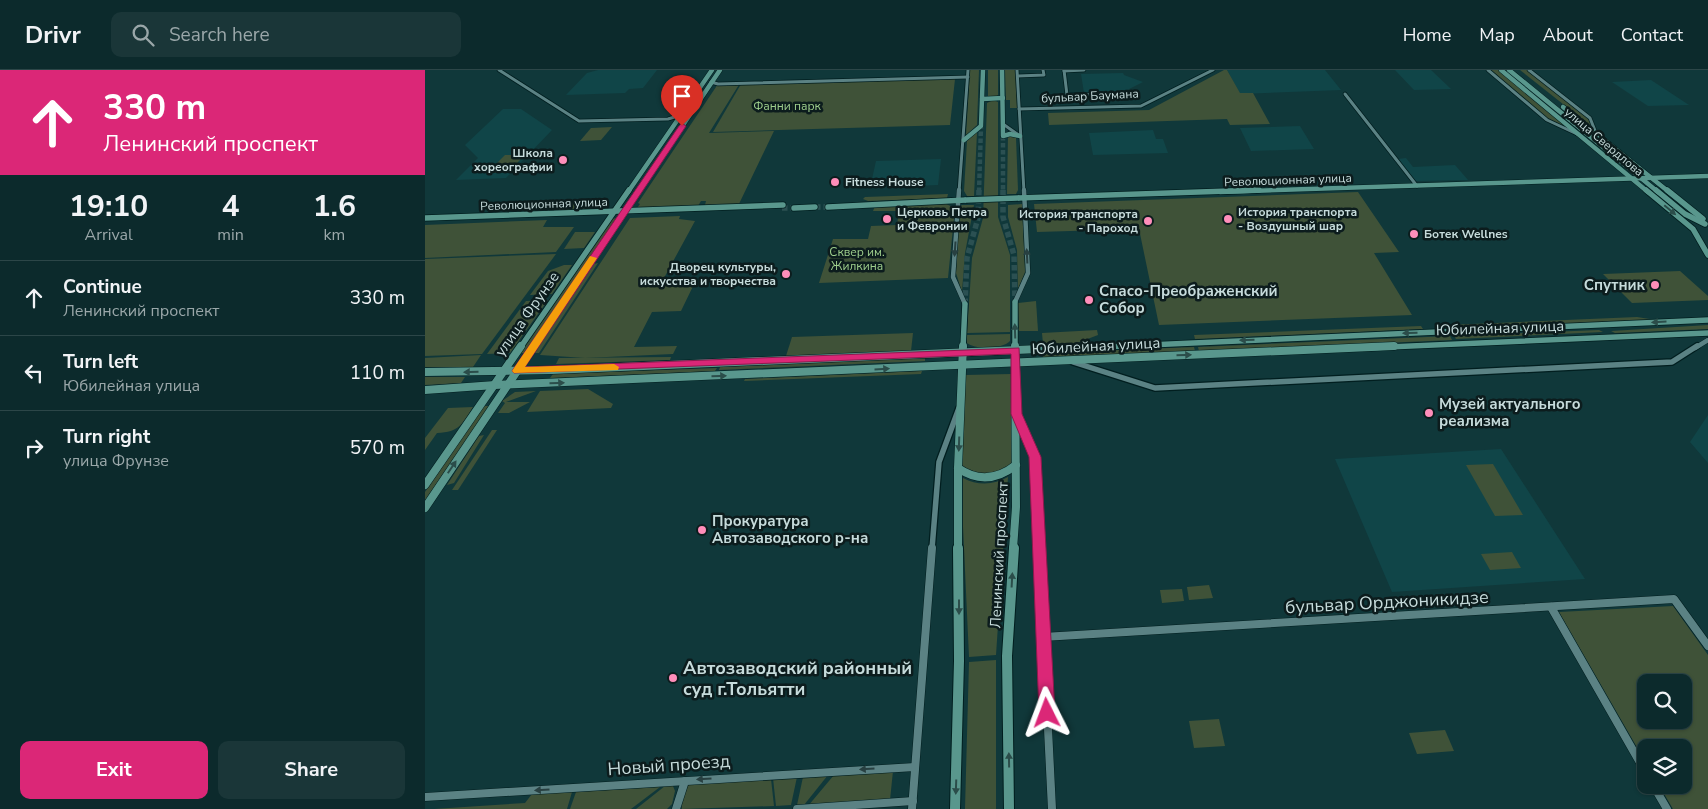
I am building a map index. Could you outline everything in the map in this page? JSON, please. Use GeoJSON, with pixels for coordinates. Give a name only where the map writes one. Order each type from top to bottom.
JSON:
{"type":"FeatureCollection","features":[{"type":"Feature","properties":{"kind":"main road"},"geometry":{"type":"LineString","coordinates":[[963,140],[981,126],[983,70]]}},
{"type":"Feature","properties":{"kind":"main road"},"geometry":{"type":"LineString","coordinates":[[1002,70],[1003,136],[1010,134],[1020,136]]}},
{"type":"Feature","properties":{"kind":"main road","name":"улица Свердлова"},"geometry":{"type":"LineString","coordinates":[[1501,70],[1692,227]]}},
{"type":"Feature","properties":{"kind":"main road","name":"улица Свердлова"},"geometry":{"type":"LineString","coordinates":[[1509,70],[1685,214],[1707,224]]}},
{"type":"Feature","properties":{"kind":"main road","name":"улица Свердлова"},"geometry":{"type":"LineString","coordinates":[[1517,70],[1707,224]]}},
{"type":"Feature","properties":{"kind":"main road"},"geometry":{"type":"LineString","coordinates":[[711,71],[719,71]]}},
{"type":"Feature","properties":{"kind":"main road","name":"улица Фрунзе"},"geometry":{"type":"LineString","coordinates":[[425,485],[711,71]]}},
{"type":"Feature","properties":{"kind":"main road","name":"улица Фрунзе"},"geometry":{"type":"LineString","coordinates":[[425,508],[719,71]]}},
{"type":"Feature","properties":{"kind":"main road"},"geometry":{"type":"LineString","coordinates":[[982,99],[1003,98]]}},
{"type":"Feature","properties":{"kind":"main road"},"geometry":{"type":"LineString","coordinates":[[651,158],[661,158]]}},
{"type":"Feature","properties":{"kind":"main road","name":"Революционная улица"},"geometry":{"type":"LineString","coordinates":[[829,205],[1708,176]]}},
{"type":"Feature","properties":{"kind":"main road"},"geometry":{"type":"LineString","coordinates":[[795,206],[816,206]]}},
{"type":"Feature","properties":{"kind":"main road","name":"Революционная улица"},"geometry":{"type":"LineString","coordinates":[[425,218],[783,207]]}},
{"type":"Feature","properties":{"kind":"main road","name":"улица Свердлова"},"geometry":{"type":"LineString","coordinates":[[1685,214],[1708,255]]}},
{"type":"Feature","properties":{"kind":"main road"},"geometry":{"type":"LineString","coordinates":[[1692,227],[1696,223],[1707,224]]}},
{"type":"Feature","properties":{"kind":"main road","name":"Ленинский проспект"},"geometry":{"type":"LineString","coordinates":[[1009,809],[1007,656],[1016,507],[1015,302]]}},
{"type":"Feature","properties":{"kind":"main road"},"geometry":{"type":"LineString","coordinates":[[955,809],[959,661],[958,468],[965,304]]}},
{"type":"Feature","properties":{"kind":"main road","name":"Юбилейная улица"},"geometry":{"type":"LineString","coordinates":[[425,372],[517,371],[1708,320]]}},
{"type":"Feature","properties":{"kind":"main road"},"geometry":{"type":"LineString","coordinates":[[1601,324],[1613,337]]}},
{"type":"Feature","properties":{"kind":"main road","name":"Юбилейная улица"},"geometry":{"type":"LineString","coordinates":[[425,390],[508,384],[1708,333]]}},
{"type":"Feature","properties":{"kind":"main road"},"geometry":{"type":"LineString","coordinates":[[958,468],[972,477],[988,479],[1005,474],[1016,466]]}},
{"type":"Feature","properties":{"kind":"street"},"geometry":{"type":"LineString","coordinates":[[499,70],[579,121],[662,119],[672,120],[675,123]]}},
{"type":"Feature","properties":{"kind":"street"},"geometry":{"type":"LineString","coordinates":[[965,304],[953,277],[968,70]]}},
{"type":"Feature","properties":{"kind":"street"},"geometry":{"type":"LineString","coordinates":[[1015,302],[1028,273],[1021,198],[1022,152],[1017,70]]}},
{"type":"Feature","properties":{"kind":"street"},"geometry":{"type":"LineString","coordinates":[[1017,76],[1043,75],[1043,70]]}},
{"type":"Feature","properties":{"kind":"street"},"geometry":{"type":"LineString","coordinates":[[1084,70],[1064,70],[1067,95],[1099,94]]}},
{"type":"Feature","properties":{"kind":"street","name":"бульвар Баумана"},"geometry":{"type":"LineString","coordinates":[[1019,109],[1141,106],[1213,70]]}},
{"type":"Feature","properties":{"kind":"street"},"geometry":{"type":"LineString","coordinates":[[1488,70],[1547,120],[1581,136]]}},
{"type":"Feature","properties":{"kind":"street"},"geometry":{"type":"LineString","coordinates":[[1529,70],[1590,118],[1595,133]]}},
{"type":"Feature","properties":{"kind":"street"},"geometry":{"type":"LineString","coordinates":[[710,84],[968,77]]}},
{"type":"Feature","properties":{"kind":"street"},"geometry":{"type":"LineString","coordinates":[[1345,94],[1417,186]]}},
{"type":"Feature","properties":{"kind":"street"},"geometry":{"type":"LineString","coordinates":[[662,119],[681,115]]}},
{"type":"Feature","properties":{"kind":"street"},"geometry":{"type":"LineString","coordinates":[[1003,124],[1020,136]]}},
{"type":"Feature","properties":{"kind":"street"},"geometry":{"type":"LineString","coordinates":[[1069,360],[1155,388],[1672,362],[1708,340]]}},
{"type":"Feature","properties":{"kind":"street"},"geometry":{"type":"LineString","coordinates":[[797,809],[913,805],[939,462],[960,404]]}},
{"type":"Feature","properties":{"kind":"street"},"geometry":{"type":"LineString","coordinates":[[1016,414],[1035,457],[1052,809]]}},
{"type":"Feature","properties":{"kind":"street","name":"бульвар Орджоникидзе"},"geometry":{"type":"LineString","coordinates":[[1043,637],[1675,599],[1708,646]]}},
{"type":"Feature","properties":{"kind":"street"},"geometry":{"type":"LineString","coordinates":[[1551,607],[1637,757]]}},
{"type":"Feature","properties":{"kind":"street","name":"Новый проезд"},"geometry":{"type":"LineString","coordinates":[[425,797],[915,767]]}},
{"type":"Feature","properties":{"kind":"street"},"geometry":{"type":"LineString","coordinates":[[676,809],[685,781]]}},
{"type":"Feature","properties":{"kind":"street"},"geometry":{"type":"LineString","coordinates":[[1658,794],[1667,809]]}},
{"type":"Feature","properties":{"kind":"shaded area"},"geometry":{"type":"Polygon","coordinates":[[[598,70],[657,70],[643,88],[629,89],[625,93],[566,95],[587,73],[598,70]]]}},
{"type":"Feature","properties":{"kind":"shaded area"},"geometry":{"type":"Polygon","coordinates":[[[1227,70],[1325,70],[1341,90],[1240,94],[1227,70]]]}},
{"type":"Feature","properties":{"kind":"shaded area"},"geometry":{"type":"Polygon","coordinates":[[[1395,70],[1431,70],[1451,89],[1414,90],[1395,70]]]}},
{"type":"Feature","properties":{"kind":"shaded area"},"geometry":{"type":"Polygon","coordinates":[[[1123,73],[1143,82],[1125,91],[1084,93],[1081,74],[1123,73]]]}},
{"type":"Feature","properties":{"kind":"shaded area"},"geometry":{"type":"Polygon","coordinates":[[[1651,80],[1689,105],[1648,106],[1612,82],[1651,80]]]}},
{"type":"Feature","properties":{"kind":"shaded area"},"geometry":{"type":"Polygon","coordinates":[[[503,109],[521,109],[552,130],[506,178],[456,180],[478,158],[465,145],[503,109]]]}},
{"type":"Feature","properties":{"kind":"shaded area"},"geometry":{"type":"Polygon","coordinates":[[[1300,126],[1314,149],[1251,151],[1240,128],[1300,126]]]}},
{"type":"Feature","properties":{"kind":"shaded area"},"geometry":{"type":"Polygon","coordinates":[[[1153,130],[1156,139],[1163,139],[1168,153],[1093,155],[1089,133],[1153,130]]]}},
{"type":"Feature","properties":{"kind":"shaded area"},"geometry":{"type":"Polygon","coordinates":[[[1406,158],[1413,167],[1455,165],[1468,180],[1415,181],[1398,159],[1406,158]]]}},
{"type":"Feature","properties":{"kind":"shaded area"},"geometry":{"type":"Polygon","coordinates":[[[941,159],[938,185],[870,188],[876,161],[941,159]]]}},
{"type":"Feature","properties":{"kind":"shaded area"},"geometry":{"type":"Polygon","coordinates":[[[1708,415],[1708,463],[1690,442],[1708,415]]]}},
{"type":"Feature","properties":{"kind":"shaded area"},"geometry":{"type":"Polygon","coordinates":[[[1501,449],[1585,579],[1392,592],[1335,459],[1501,449]]]}},
{"type":"Feature","properties":{"kind":"green space"},"geometry":{"type":"Polygon","coordinates":[[[970,70],[979,70],[977,125],[966,135],[970,70]]]}},
{"type":"Feature","properties":{"kind":"green space"},"geometry":{"type":"Polygon","coordinates":[[[988,70],[998,70],[998,95],[996,97],[988,96],[988,70]]]}},
{"type":"Feature","properties":{"kind":"green space"},"geometry":{"type":"Polygon","coordinates":[[[1005,70],[1016,70],[1017,108],[1010,108],[1010,100],[1006,100],[1005,70]]]}},
{"type":"Feature","properties":{"kind":"green space"},"geometry":{"type":"Polygon","coordinates":[[[1227,70],[1240,93],[1253,93],[1270,124],[1230,125],[1227,119],[1049,125],[1048,113],[1149,110],[1227,70]]]}},
{"type":"Feature","properties":{"kind":"green space"},"geometry":{"type":"Polygon","coordinates":[[[1491,70],[1498,70],[1568,128],[1548,119],[1491,70]]]}},
{"type":"Feature","properties":{"kind":"green space"},"geometry":{"type":"Polygon","coordinates":[[[1520,70],[1528,70],[1587,116],[1592,127],[1520,70]]]}},
{"type":"Feature","properties":{"kind":"green space","name":"Фанни парк"},"geometry":{"type":"Polygon","coordinates":[[[955,79],[950,125],[713,132],[741,84],[955,79]]]}},
{"type":"Feature","properties":{"kind":"green space"},"geometry":{"type":"Polygon","coordinates":[[[740,83],[709,133],[774,131],[738,206],[705,205],[706,201],[701,201],[698,206],[637,208],[640,204],[638,203],[718,84],[740,83]]]}},
{"type":"Feature","properties":{"kind":"green space"},"geometry":{"type":"Polygon","coordinates":[[[993,100],[998,102],[998,217],[1010,255],[1010,332],[967,333],[972,258],[983,218],[987,103],[993,100]]]}},
{"type":"Feature","properties":{"kind":"green space"},"geometry":{"type":"Polygon","coordinates":[[[612,127],[601,140],[580,141],[591,128],[612,127]]]}},
{"type":"Feature","properties":{"kind":"green space"},"geometry":{"type":"Polygon","coordinates":[[[977,132],[974,196],[967,196],[964,191],[967,141],[977,132]]]}},
{"type":"Feature","properties":{"kind":"green space"},"geometry":{"type":"Polygon","coordinates":[[[1008,135],[1016,138],[1018,190],[1016,194],[1007,194],[1008,135]]]}},
{"type":"Feature","properties":{"kind":"green space"},"geometry":{"type":"Polygon","coordinates":[[[505,155],[525,155],[508,172],[487,173],[505,155]]]}},
{"type":"Feature","properties":{"kind":"green space"},"geometry":{"type":"Polygon","coordinates":[[[1358,192],[1399,252],[1374,253],[1412,315],[1159,325],[1139,229],[1037,232],[1034,204],[1358,192]]]}},
{"type":"Feature","properties":{"kind":"green space"},"geometry":{"type":"Polygon","coordinates":[[[948,194],[947,198],[868,201],[863,199],[865,197],[948,194]]]}},
{"type":"Feature","properties":{"kind":"green space"},"geometry":{"type":"Polygon","coordinates":[[[595,201],[588,210],[557,210],[564,202],[595,201]]]}},
{"type":"Feature","properties":{"kind":"green space","name":"Сквер им. Жилкина"},"geometry":{"type":"Polygon","coordinates":[[[946,204],[955,208],[948,278],[819,283],[833,239],[868,239],[871,226],[897,225],[899,211],[873,211],[875,206],[946,204]]]}},
{"type":"Feature","properties":{"kind":"green space"},"geometry":{"type":"Polygon","coordinates":[[[1022,204],[1025,272],[1018,289],[1017,250],[1008,217],[1008,205],[1022,204]]]}},
{"type":"Feature","properties":{"kind":"green space"},"geometry":{"type":"Polygon","coordinates":[[[962,205],[974,205],[965,253],[962,292],[956,273],[960,207],[962,205]]]}},
{"type":"Feature","properties":{"kind":"green space"},"geometry":{"type":"Polygon","coordinates":[[[680,216],[679,219],[695,221],[664,278],[697,278],[681,311],[652,312],[634,347],[677,346],[673,354],[585,358],[540,355],[630,218],[680,216]]]}},
{"type":"Feature","properties":{"kind":"green space"},"geometry":{"type":"Polygon","coordinates":[[[616,218],[525,353],[520,353],[612,219],[616,218]]]}},
{"type":"Feature","properties":{"kind":"green space"},"geometry":{"type":"Polygon","coordinates":[[[547,220],[543,227],[574,227],[556,252],[425,258],[425,225],[547,220]]]}},
{"type":"Feature","properties":{"kind":"green space"},"geometry":{"type":"Polygon","coordinates":[[[575,232],[595,232],[584,248],[564,249],[575,232]]]}},
{"type":"Feature","properties":{"kind":"green space"},"geometry":{"type":"Polygon","coordinates":[[[556,254],[482,354],[425,356],[425,259],[556,254]]]}},
{"type":"Feature","properties":{"kind":"green space"},"geometry":{"type":"Polygon","coordinates":[[[598,263],[539,353],[534,353],[594,264],[598,263]]]}},
{"type":"Feature","properties":{"kind":"green space"},"geometry":{"type":"Polygon","coordinates":[[[564,265],[572,265],[552,294],[530,295],[548,271],[564,265]]]}},
{"type":"Feature","properties":{"kind":"green space","name":"Спутник"},"geometry":{"type":"Polygon","coordinates":[[[1680,271],[1708,296],[1708,300],[1632,303],[1603,274],[1680,271]]]}},
{"type":"Feature","properties":{"kind":"green space"},"geometry":{"type":"Polygon","coordinates":[[[548,300],[510,353],[487,354],[526,301],[548,300]]]}},
{"type":"Feature","properties":{"kind":"green space"},"geometry":{"type":"Polygon","coordinates":[[[1036,301],[1038,331],[1019,331],[1018,303],[1036,301]]]}},
{"type":"Feature","properties":{"kind":"green space"},"geometry":{"type":"Polygon","coordinates":[[[1637,317],[1656,320],[1449,328],[1447,325],[1637,317]]]}},
{"type":"Feature","properties":{"kind":"green space"},"geometry":{"type":"Polygon","coordinates":[[[1708,325],[1708,329],[1615,333],[1611,331],[1708,325]]]}},
{"type":"Feature","properties":{"kind":"green space"},"geometry":{"type":"Polygon","coordinates":[[[1421,326],[1423,329],[1195,339],[1194,335],[1421,326]]]}},
{"type":"Feature","properties":{"kind":"green space"},"geometry":{"type":"Polygon","coordinates":[[[1097,330],[1098,335],[1077,343],[1043,344],[1042,333],[1097,330]]]}},
{"type":"Feature","properties":{"kind":"green space"},"geometry":{"type":"Polygon","coordinates":[[[1599,330],[1603,332],[1456,339],[1454,336],[1599,330]]]}},
{"type":"Feature","properties":{"kind":"green space"},"geometry":{"type":"Polygon","coordinates":[[[913,333],[911,351],[786,356],[792,337],[913,333]]]}},
{"type":"Feature","properties":{"kind":"green space"},"geometry":{"type":"Polygon","coordinates":[[[1010,334],[1010,341],[1001,346],[982,348],[967,343],[967,335],[1010,334]]]}},
{"type":"Feature","properties":{"kind":"green space"},"geometry":{"type":"Polygon","coordinates":[[[1450,336],[1452,340],[1199,351],[1198,347],[1450,336]]]}},
{"type":"Feature","properties":{"kind":"green space"},"geometry":{"type":"Polygon","coordinates":[[[1194,347],[1195,351],[1043,357],[1043,353],[1194,347]]]}},
{"type":"Feature","properties":{"kind":"green space"},"geometry":{"type":"Polygon","coordinates":[[[481,355],[473,367],[425,367],[425,358],[481,355]]]}},
{"type":"Feature","properties":{"kind":"green space"},"geometry":{"type":"Polygon","coordinates":[[[671,357],[670,360],[556,364],[559,358],[671,357]]]}},
{"type":"Feature","properties":{"kind":"green space"},"geometry":{"type":"Polygon","coordinates":[[[925,358],[925,361],[719,370],[720,367],[925,358]]]}},
{"type":"Feature","properties":{"kind":"green space"},"geometry":{"type":"Polygon","coordinates":[[[717,368],[715,371],[550,378],[553,374],[717,368]]]}},
{"type":"Feature","properties":{"kind":"green space"},"geometry":{"type":"Polygon","coordinates":[[[922,371],[921,374],[744,381],[745,379],[922,371]]]}},
{"type":"Feature","properties":{"kind":"green space"},"geometry":{"type":"Polygon","coordinates":[[[1011,374],[1013,461],[995,473],[973,473],[962,465],[965,375],[1011,374]]]}},
{"type":"Feature","properties":{"kind":"green space"},"geometry":{"type":"Polygon","coordinates":[[[425,377],[465,377],[461,383],[425,385],[425,377]]]}},
{"type":"Feature","properties":{"kind":"green space"},"geometry":{"type":"Polygon","coordinates":[[[588,389],[613,404],[611,408],[527,412],[540,391],[588,389]]]}},
{"type":"Feature","properties":{"kind":"green space"},"geometry":{"type":"Polygon","coordinates":[[[536,391],[506,402],[530,402],[509,413],[498,413],[505,403],[502,401],[515,392],[536,391]]]}},
{"type":"Feature","properties":{"kind":"green space"},"geometry":{"type":"Polygon","coordinates":[[[484,406],[489,406],[425,500],[425,492],[484,406]]]}},
{"type":"Feature","properties":{"kind":"green space"},"geometry":{"type":"Polygon","coordinates":[[[473,407],[456,429],[437,433],[425,450],[425,438],[448,408],[473,407]]]}},
{"type":"Feature","properties":{"kind":"green space"},"geometry":{"type":"Polygon","coordinates":[[[492,430],[497,430],[458,490],[452,490],[492,430]]]}},
{"type":"Feature","properties":{"kind":"green space"},"geometry":{"type":"Polygon","coordinates":[[[484,435],[454,483],[447,485],[479,436],[484,435]]]}},
{"type":"Feature","properties":{"kind":"green space"},"geometry":{"type":"Polygon","coordinates":[[[1493,464],[1523,515],[1495,516],[1466,465],[1493,464]]]}},
{"type":"Feature","properties":{"kind":"green space"},"geometry":{"type":"Polygon","coordinates":[[[1008,477],[996,655],[969,657],[963,527],[963,478],[986,484],[1008,477]]]}},
{"type":"Feature","properties":{"kind":"green space"},"geometry":{"type":"Polygon","coordinates":[[[1512,552],[1521,568],[1490,570],[1481,554],[1512,552]]]}},
{"type":"Feature","properties":{"kind":"green space"},"geometry":{"type":"Polygon","coordinates":[[[1209,585],[1213,598],[1189,600],[1187,587],[1209,585]]]}},
{"type":"Feature","properties":{"kind":"green space"},"geometry":{"type":"Polygon","coordinates":[[[1182,589],[1184,601],[1162,603],[1160,590],[1182,589]]]}},
{"type":"Feature","properties":{"kind":"green space"},"geometry":{"type":"Polygon","coordinates":[[[1673,606],[1708,655],[1708,809],[1673,809],[1664,794],[1692,794],[1692,739],[1637,739],[1637,747],[1559,612],[1673,606]]]}},
{"type":"Feature","properties":{"kind":"green space"},"geometry":{"type":"Polygon","coordinates":[[[996,660],[996,809],[965,809],[969,662],[996,660]]]}},
{"type":"Feature","properties":{"kind":"green space"},"geometry":{"type":"Polygon","coordinates":[[[1219,719],[1225,746],[1194,748],[1189,721],[1219,719]]]}},
{"type":"Feature","properties":{"kind":"green space"},"geometry":{"type":"Polygon","coordinates":[[[1445,730],[1454,751],[1417,754],[1409,733],[1445,730]]]}},
{"type":"Feature","properties":{"kind":"green space"},"geometry":{"type":"Polygon","coordinates":[[[893,771],[890,800],[808,806],[834,775],[893,771]]]}},
{"type":"Feature","properties":{"kind":"green space"},"geometry":{"type":"Polygon","coordinates":[[[828,775],[804,805],[797,805],[803,777],[828,775]]]}},
{"type":"Feature","properties":{"kind":"green space"},"geometry":{"type":"Polygon","coordinates":[[[797,777],[791,805],[776,806],[773,778],[797,777]]]}},
{"type":"Feature","properties":{"kind":"green space"},"geometry":{"type":"Polygon","coordinates":[[[771,779],[774,806],[682,809],[681,804],[687,786],[691,784],[771,779]]]}},
{"type":"Feature","properties":{"kind":"green space"},"geometry":{"type":"Polygon","coordinates":[[[665,786],[673,786],[675,791],[672,804],[667,809],[636,809],[665,786]]]}},
{"type":"Feature","properties":{"kind":"green space"},"geometry":{"type":"Polygon","coordinates":[[[660,787],[631,809],[570,809],[576,792],[660,787]]]}},
{"type":"Feature","properties":{"kind":"green space"},"geometry":{"type":"Polygon","coordinates":[[[572,792],[567,809],[434,809],[525,803],[532,794],[572,792]]]}},
{"type":"Feature","properties":{"kind":"tunnel"},"geometry":{"type":"LineString","coordinates":[[979,192],[981,126]]}},
{"type":"Feature","properties":{"kind":"tunnel"},"geometry":{"type":"LineString","coordinates":[[1003,136],[1003,217],[1014,255],[1015,302]]}},
{"type":"Feature","properties":{"kind":"tunnel"},"geometry":{"type":"LineString","coordinates":[[965,304],[967,258],[978,218],[979,190]]}},
{"type":"Feature","properties":{"kind":"tunnel"},"geometry":{"type":"LineString","coordinates":[[815,207],[828,207]]}},
{"type":"Feature","properties":{"kind":"tunnel"},"geometry":{"type":"LineString","coordinates":[[782,208],[794,208]]}},
{"type":"Feature","properties":{"kind":"slow traffic"},"geometry":{"type":"LineString","coordinates":[[593,258],[517,371],[614,367]]}},
{"type":"Feature","properties":{"kind":"place","name":"Школа хореографии"},"geometry":{"type":"Point","coordinates":[563,160]}},
{"type":"Feature","properties":{"kind":"place","name":"Fitness House"},"geometry":{"type":"Point","coordinates":[835,182]}},
{"type":"Feature","properties":{"kind":"place","name":"Церковь Петра и Февронии"},"geometry":{"type":"Point","coordinates":[887,219]}},
{"type":"Feature","properties":{"kind":"place","name":"История транспорта - Воздушный шар"},"geometry":{"type":"Point","coordinates":[1228,219]}},
{"type":"Feature","properties":{"kind":"place","name":"История транспорта - Пароход"},"geometry":{"type":"Point","coordinates":[1148,221]}},
{"type":"Feature","properties":{"kind":"place","name":"Ботек Wellnes"},"geometry":{"type":"Point","coordinates":[1414,234]}},
{"type":"Feature","properties":{"kind":"place","name":"Дворец культуры, искусства и творчества"},"geometry":{"type":"Point","coordinates":[786,274]}},
{"type":"Feature","properties":{"kind":"place","name":"Спутник"},"geometry":{"type":"Point","coordinates":[1655,285]}},
{"type":"Feature","properties":{"kind":"place","name":"Спасо-Преображенский Собор"},"geometry":{"type":"Point","coordinates":[1089,300]}},
{"type":"Feature","properties":{"kind":"place","name":"Музей актуального реализма"},"geometry":{"type":"Point","coordinates":[1429,413]}},
{"type":"Feature","properties":{"kind":"place","name":"Прокуратура Автозаводского р-на"},"geometry":{"type":"Point","coordinates":[702,530]}},
{"type":"Feature","properties":{"kind":"place","name":"Автозаводский районный суд г.Тольятти"},"geometry":{"type":"Point","coordinates":[673,678]}},
{"type":"Feature","properties":{"kind":"route"},"geometry":{"type":"LineString","coordinates":[[682,126],[517,371],[1016,350],[1016,414],[1035,457],[1047,713]]}}]}
